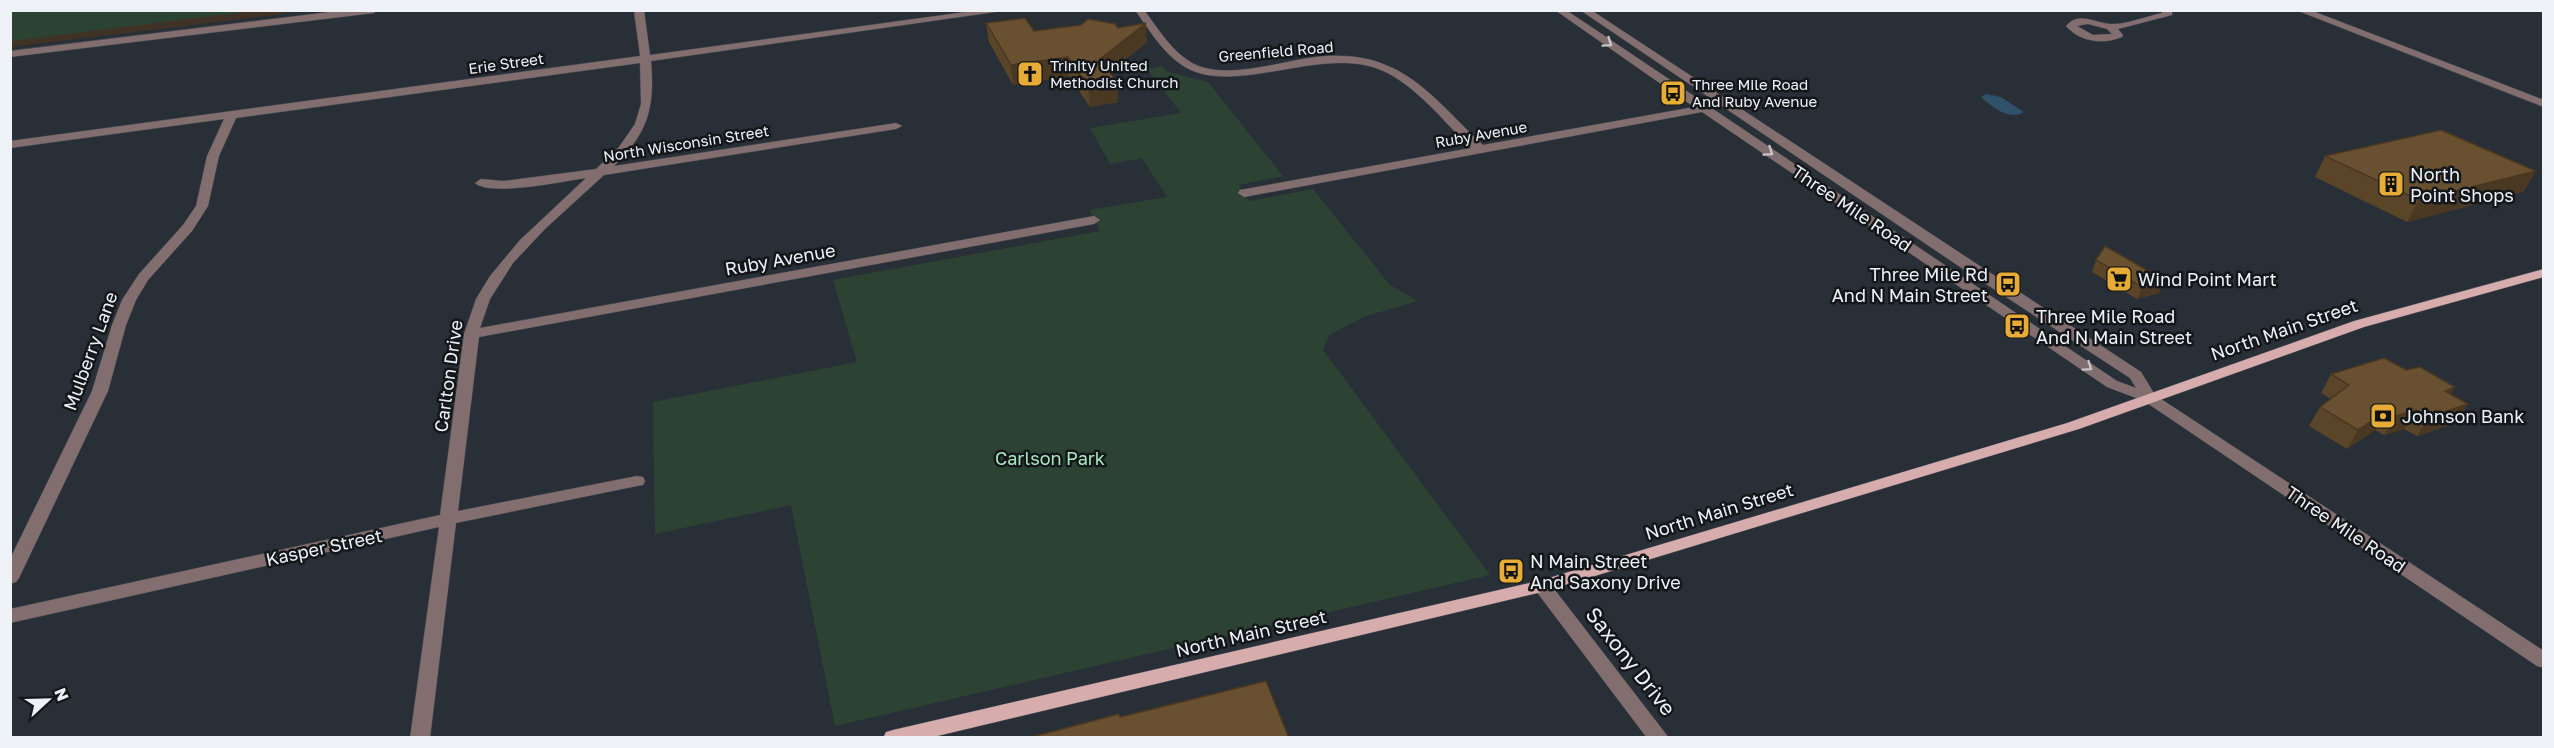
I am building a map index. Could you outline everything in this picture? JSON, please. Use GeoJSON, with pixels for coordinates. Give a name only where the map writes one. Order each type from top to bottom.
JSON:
{"type":"FeatureCollection","features":[{"type":"Feature","properties":{"kind":"main road","name":"North Main Street"},"geometry":{"type":"LineString","coordinates":[[893,738],[1542,586],[2062,430],[2359,324],[2544,273]]}},
{"type":"Feature","properties":{"kind":"street"},"geometry":{"type":"LineString","coordinates":[[10,54],[374,10]]}},
{"type":"Feature","properties":{"kind":"street","name":"Carlton Drive"},"geometry":{"type":"LineString","coordinates":[[420,738],[471,334],[480,303],[500,269],[633,138],[644,116],[646,106],[639,10]]}},
{"type":"Feature","properties":{"kind":"street","name":"Erie Street"},"geometry":{"type":"LineString","coordinates":[[10,146],[1005,10]]}},
{"type":"Feature","properties":{"kind":"street","name":"Greenfield Road"},"geometry":{"type":"LineString","coordinates":[[1139,10],[1184,63],[1201,70],[1240,72],[1326,60],[1363,62],[1385,68],[1404,79],[1481,150]]}},
{"type":"Feature","properties":{"kind":"street","name":"Three Mile Road"},"geometry":{"type":"LineString","coordinates":[[1559,10],[2112,384],[2149,398],[2544,661]]}},
{"type":"Feature","properties":{"kind":"street","name":"Three Mile Road"},"geometry":{"type":"LineString","coordinates":[[1584,10],[1968,267],[2078,334],[2136,375],[2149,398]]}},
{"type":"Feature","properties":{"kind":"street"},"geometry":{"type":"LineString","coordinates":[[2111,27],[2161,17],[2167,15],[2167,10]]}},
{"type":"Feature","properties":{"kind":"street"},"geometry":{"type":"LineString","coordinates":[[2301,10],[2544,104]]}},
{"type":"Feature","properties":{"kind":"street","name":"Ruby Avenue"},"geometry":{"type":"LineString","coordinates":[[1244,193],[1723,105]]}},
{"type":"Feature","properties":{"kind":"street","name":"Mulberry Lane"},"geometry":{"type":"LineString","coordinates":[[10,578],[100,391],[111,363],[120,318],[127,302],[137,285],[181,236],[202,206],[207,193],[211,162],[231,116]]}},
{"type":"Feature","properties":{"kind":"street","name":"North Wisconsin Street"},"geometry":{"type":"LineString","coordinates":[[481,183],[504,185],[600,172],[896,126]]}},
{"type":"Feature","properties":{"kind":"street","name":"Ruby Avenue"},"geometry":{"type":"LineString","coordinates":[[471,334],[1094,220]]}},
{"type":"Feature","properties":{"kind":"street","name":"Kasper Street"},"geometry":{"type":"LineString","coordinates":[[10,616],[448,519],[637,481]]}},
{"type":"Feature","properties":{"kind":"street","name":"Saxony Drive"},"geometry":{"type":"LineString","coordinates":[[1542,586],[1659,738]]}},
{"type":"Feature","properties":{"kind":"shaded area"},"geometry":{"type":"Polygon","coordinates":[[[10,11],[285,11],[283,14],[11,47],[10,11]]]}},
{"type":"Feature","properties":{"kind":"green space"},"geometry":{"type":"Polygon","coordinates":[[[11,10],[254,11],[11,41],[11,10]]]}},
{"type":"Feature","properties":{"kind":"green space","name":"Carlson Park"},"geometry":{"type":"Polygon","coordinates":[[[1162,66],[1168,72],[1208,82],[1283,176],[1239,185],[1249,201],[1313,189],[1390,285],[1418,301],[1366,316],[1329,335],[1323,350],[1490,575],[835,726],[791,505],[655,534],[653,402],[857,362],[833,280],[1100,231],[1090,210],[1167,197],[1142,158],[1110,164],[1090,128],[1181,113],[1147,69],[1162,66]]]}},
{"type":"Feature","properties":{"kind":"water"},"geometry":{"type":"Polygon","coordinates":[[[1986,94],[2001,97],[2024,112],[2012,115],[2001,112],[1981,97],[1986,94]]]}},
{"type":"Feature","properties":{"kind":"building"},"geometry":{"type":"Polygon","coordinates":[[[1025,18],[1034,31],[1081,25],[1088,19],[1115,24],[1118,28],[1146,23],[1100,59],[1117,82],[1088,87],[1068,57],[1011,65],[986,23],[1025,18]]]}},
{"type":"Feature","properties":{"kind":"building"},"geometry":{"type":"Polygon","coordinates":[[[2441,130],[2536,171],[2419,200],[2325,156],[2441,130]]]}},
{"type":"Feature","properties":{"kind":"building"},"geometry":{"type":"Polygon","coordinates":[[[2105,246],[2164,280],[2142,287],[2096,260],[2105,246]]]}},
{"type":"Feature","properties":{"kind":"building"},"geometry":{"type":"Polygon","coordinates":[[[2384,358],[2406,370],[2420,367],[2455,387],[2445,391],[2468,404],[2428,417],[2416,410],[2396,416],[2386,411],[2358,430],[2320,407],[2349,385],[2331,374],[2384,358]]]}},
{"type":"Feature","properties":{"kind":"building"},"geometry":{"type":"Polygon","coordinates":[[[1266,681],[1289,738],[1028,738],[1119,714],[1120,717],[1266,681]]]}},
{"type":"Feature","properties":{"kind":"place","name":"Trinity United Methodist Church"},"geometry":{"type":"Point","coordinates":[1030,74]}},
{"type":"Feature","properties":{"kind":"place","name":"Three Mile Road And Ruby Avenue"},"geometry":{"type":"Point","coordinates":[1673,93]}},
{"type":"Feature","properties":{"kind":"place","name":"North Point Shops"},"geometry":{"type":"Point","coordinates":[2391,184]}},
{"type":"Feature","properties":{"kind":"place","name":"Wind Point Mart"},"geometry":{"type":"Point","coordinates":[2119,279]}},
{"type":"Feature","properties":{"kind":"place","name":"Three Mile Rd And N Main Street"},"geometry":{"type":"Point","coordinates":[2008,284]}},
{"type":"Feature","properties":{"kind":"place","name":"Three Mile Road And N Main Street"},"geometry":{"type":"Point","coordinates":[2017,326]}},
{"type":"Feature","properties":{"kind":"place","name":"Johnson Bank"},"geometry":{"type":"Point","coordinates":[2383,416]}},
{"type":"Feature","properties":{"kind":"place","name":"N Main Street And Saxony Drive"},"geometry":{"type":"Point","coordinates":[1511,571]}}]}
